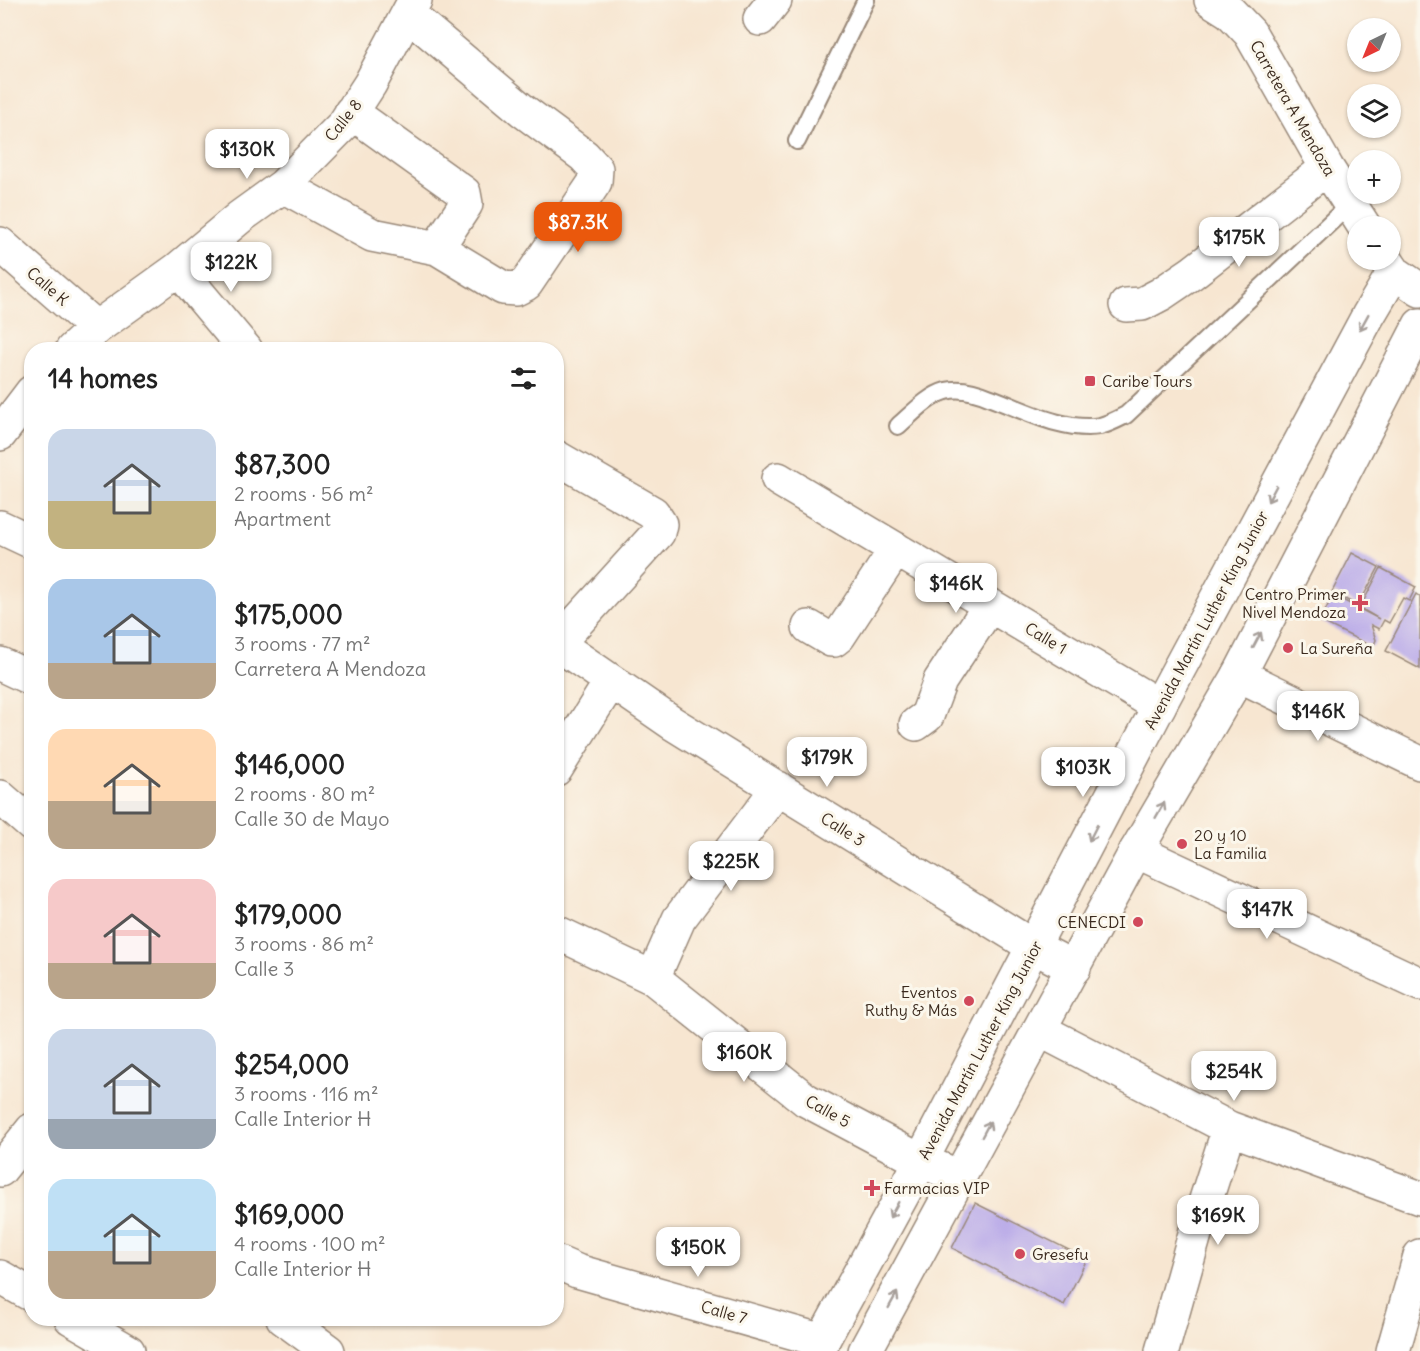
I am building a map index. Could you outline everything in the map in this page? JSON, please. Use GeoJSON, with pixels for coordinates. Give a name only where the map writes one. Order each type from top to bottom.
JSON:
{"type":"FeatureCollection","features":[{"type":"Feature","properties":{"kind":"street","name":"Carretera A Mendoza"},"geometry":{"type":"LineString","coordinates":[[1211,0],[1230,12],[1250,33],[1327,168],[1357,215]]}},
{"type":"Feature","properties":{"kind":"street"},"geometry":{"type":"LineString","coordinates":[[283,186],[372,236],[437,248],[503,288],[516,290],[526,284],[589,192],[595,182],[596,169],[584,156],[522,110],[412,7]]}},
{"type":"Feature","properties":{"kind":"street","name":"Calle 8"},"geometry":{"type":"LineString","coordinates":[[81,342],[283,186],[344,124],[370,84],[412,7]]}},
{"type":"Feature","properties":{"kind":"street"},"geometry":{"type":"LineString","coordinates":[[351,112],[464,193],[466,204],[437,248]]}},
{"type":"Feature","properties":{"kind":"street"},"geometry":{"type":"LineString","coordinates":[[1126,305],[1142,304],[1192,273],[1327,168]]}},
{"type":"Feature","properties":{"kind":"street","name":"Calle K"},"geometry":{"type":"LineString","coordinates":[[0,244],[96,328]]}},
{"type":"Feature","properties":{"kind":"street"},"geometry":{"type":"LineString","coordinates":[[178,269],[239,342]]}},
{"type":"Feature","properties":{"kind":"street","name":"Avenida Martín Luther King Junior"},"geometry":{"type":"LineString","coordinates":[[820,1346],[921,1161],[1159,706],[1362,326],[1400,274]]}},
{"type":"Feature","properties":{"kind":"street"},"geometry":{"type":"LineString","coordinates":[[865,1351],[1136,851],[1239,675],[1420,325]]}},
{"type":"Feature","properties":{"kind":"street"},"geometry":{"type":"LineString","coordinates":[[0,434],[24,402]]}},
{"type":"Feature","properties":{"kind":"street"},"geometry":{"type":"LineString","coordinates":[[564,462],[653,513],[660,524],[658,533],[564,636]]}},
{"type":"Feature","properties":{"kind":"street","name":"Calle 1"},"geometry":{"type":"LineString","coordinates":[[778,479],[1159,706]]}},
{"type":"Feature","properties":{"kind":"street"},"geometry":{"type":"LineString","coordinates":[[0,527],[24,538]]}},
{"type":"Feature","properties":{"kind":"street"},"geometry":{"type":"LineString","coordinates":[[809,627],[831,640],[839,636],[896,549]]}},
{"type":"Feature","properties":{"kind":"street"},"geometry":{"type":"LineString","coordinates":[[916,724],[927,716],[940,681],[990,605]]}},
{"type":"Feature","properties":{"kind":"street","name":"Calle 3"},"geometry":{"type":"LineString","coordinates":[[564,649],[672,723],[1034,947],[1074,968]]}},
{"type":"Feature","properties":{"kind":"street"},"geometry":{"type":"LineString","coordinates":[[0,664],[24,675]]}},
{"type":"Feature","properties":{"kind":"street"},"geometry":{"type":"LineString","coordinates":[[1239,675],[1420,763]]}},
{"type":"Feature","properties":{"kind":"street"},"geometry":{"type":"LineString","coordinates":[[564,756],[611,681]]}},
{"type":"Feature","properties":{"kind":"street"},"geometry":{"type":"LineString","coordinates":[[653,978],[679,919],[778,788]]}},
{"type":"Feature","properties":{"kind":"street"},"geometry":{"type":"LineString","coordinates":[[0,797],[24,818]]}},
{"type":"Feature","properties":{"kind":"street"},"geometry":{"type":"LineString","coordinates":[[1136,851],[1420,984]]}},
{"type":"Feature","properties":{"kind":"street","name":"Calle 5"},"geometry":{"type":"LineString","coordinates":[[564,936],[653,978],[806,1100],[921,1161],[960,1177]]}},
{"type":"Feature","properties":{"kind":"street"},"geometry":{"type":"LineString","coordinates":[[1040,1030],[1229,1128],[1420,1198]]}},
{"type":"Feature","properties":{"kind":"street"},"geometry":{"type":"LineString","coordinates":[[1162,1351],[1195,1234],[1229,1128]]}},
{"type":"Feature","properties":{"kind":"street"},"geometry":{"type":"LineString","coordinates":[[0,1170],[24,1141]]}},
{"type":"Feature","properties":{"kind":"street"},"geometry":{"type":"LineString","coordinates":[[1393,1351],[1413,1315],[1420,1256]]}},
{"type":"Feature","properties":{"kind":"street","name":"Calle 7"},"geometry":{"type":"LineString","coordinates":[[564,1265],[820,1346]]}},
{"type":"Feature","properties":{"kind":"street"},"geometry":{"type":"LineString","coordinates":[[0,1277],[24,1291]]}},
{"type":"Feature","properties":{"kind":"street"},"geometry":{"type":"LineString","coordinates":[[85,1326],[128,1351]]}},
{"type":"Feature","properties":{"kind":"street"},"geometry":{"type":"LineString","coordinates":[[294,1326],[328,1351]]}},
{"type":"Feature","properties":{"kind":"lane"},"geometry":{"type":"LineString","coordinates":[[796,141],[866,0]]}},
{"type":"Feature","properties":{"kind":"lane"},"geometry":{"type":"LineString","coordinates":[[898,426],[930,399],[955,389],[976,392],[1055,421],[1080,427],[1102,425],[1126,415],[1357,215]]}},
{"type":"Feature","properties":{"kind":"building"},"geometry":{"type":"Polygon","coordinates":[[[1352,553],[1379,567],[1358,606],[1332,592],[1352,553]]]}},
{"type":"Feature","properties":{"kind":"building"},"geometry":{"type":"Polygon","coordinates":[[[1381,568],[1416,587],[1409,601],[1403,598],[1389,623],[1384,620],[1379,629],[1371,625],[1376,640],[1373,647],[1320,621],[1333,595],[1379,619],[1360,608],[1381,568]]]}},
{"type":"Feature","properties":{"kind":"building"},"geometry":{"type":"Polygon","coordinates":[[[1416,594],[1420,597],[1420,669],[1386,651],[1416,594]]]}},
{"type":"Feature","properties":{"kind":"building","name":"Gresefu"},"geometry":{"type":"Polygon","coordinates":[[[975,1203],[1087,1259],[1064,1305],[952,1248],[975,1203]]]}},
{"type":"Feature","properties":{"kind":"place","name":"Caribe Tours"},"geometry":{"type":"Point","coordinates":[1090,381]}},
{"type":"Feature","properties":{"kind":"place","name":"Centro Primer Nivel Mendoza"},"geometry":{"type":"Point","coordinates":[1360,603]}},
{"type":"Feature","properties":{"kind":"place","name":"La Sureña"},"geometry":{"type":"Point","coordinates":[1288,648]}},
{"type":"Feature","properties":{"kind":"place","name":"20 y 10 La Familia"},"geometry":{"type":"Point","coordinates":[1182,844]}},
{"type":"Feature","properties":{"kind":"place","name":"CENECDI"},"geometry":{"type":"Point","coordinates":[1138,922]}},
{"type":"Feature","properties":{"kind":"place","name":"Eventos Ruthy & Más"},"geometry":{"type":"Point","coordinates":[969,1001]}},
{"type":"Feature","properties":{"kind":"place","name":"Farmacias VIP"},"geometry":{"type":"Point","coordinates":[872,1188]}},
{"type":"Feature","properties":{"kind":"place","name":"Gresefu"},"geometry":{"type":"Point","coordinates":[1020,1254]}}]}
